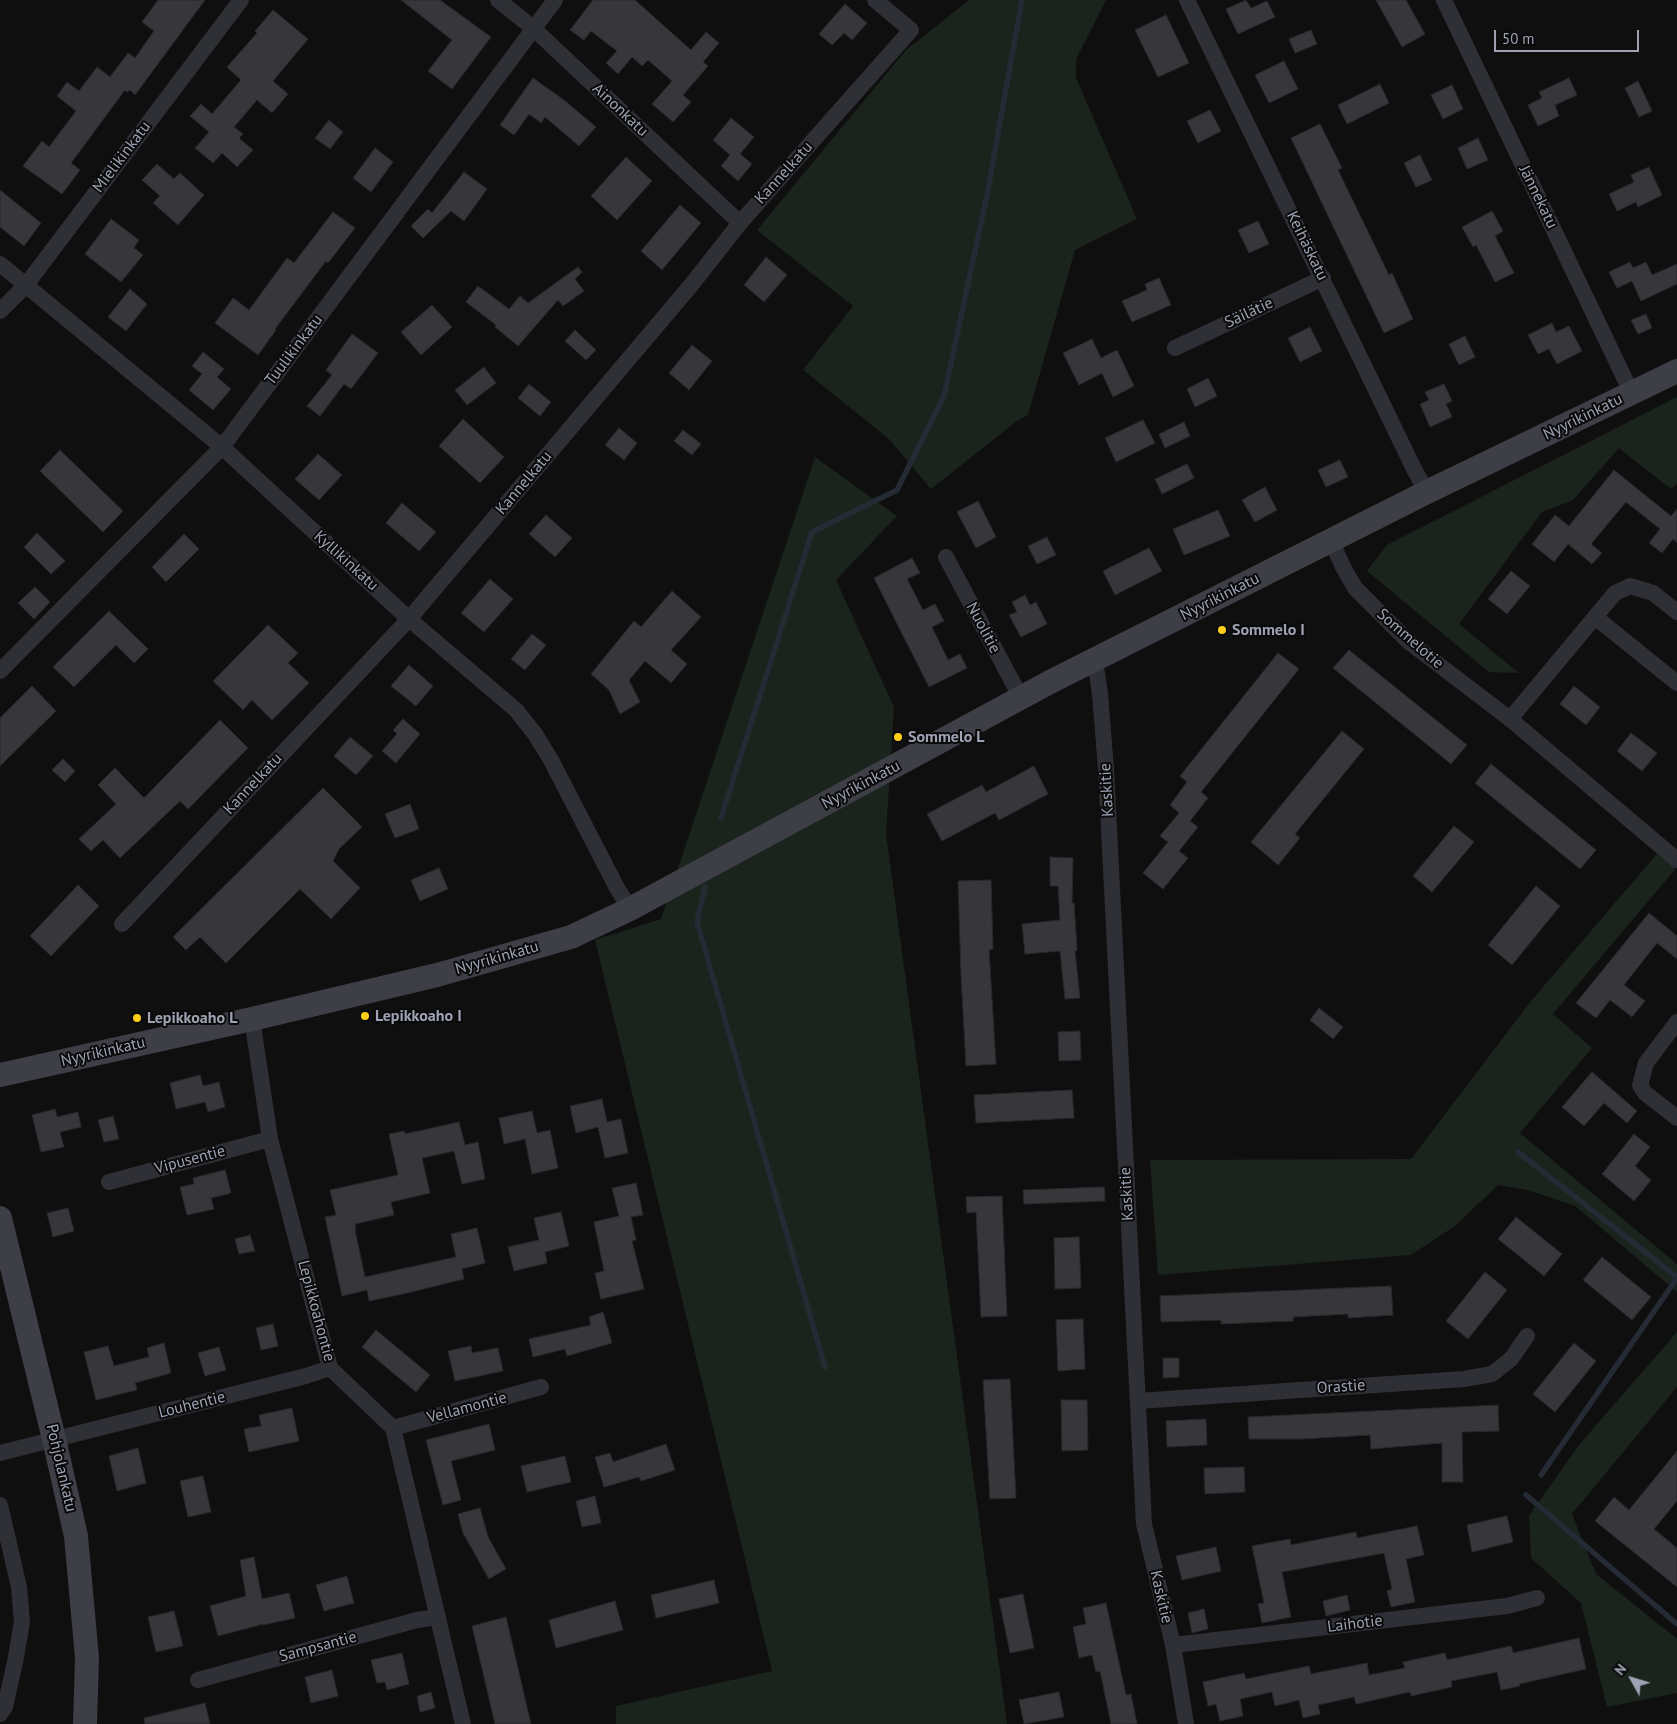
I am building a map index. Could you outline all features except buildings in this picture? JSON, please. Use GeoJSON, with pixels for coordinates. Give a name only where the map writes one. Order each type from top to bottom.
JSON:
{"type":"FeatureCollection","features":[{"type":"Feature","properties":{"kind":"street","name":"Mielikinkatu"},"geometry":{"type":"LineString","coordinates":[[0,311],[26,285],[241,0]]}},
{"type":"Feature","properties":{"kind":"street","name":"Ainonkatu"},"geometry":{"type":"LineString","coordinates":[[498,0],[533,28],[740,224]]}},
{"type":"Feature","properties":{"kind":"street","name":"Tuulikinkatu"},"geometry":{"type":"LineString","coordinates":[[0,671],[222,447],[555,0]]}},
{"type":"Feature","properties":{"kind":"street","name":"Kannelkatu"},"geometry":{"type":"LineString","coordinates":[[122,924],[410,619],[686,292],[740,224],[911,30],[874,0]]}},
{"type":"Feature","properties":{"kind":"street","name":"Keihäskatu"},"geometry":{"type":"LineString","coordinates":[[1187,0],[1427,492]]}},
{"type":"Feature","properties":{"kind":"street","name":"Jännekatu"},"geometry":{"type":"LineString","coordinates":[[1444,0],[1632,394]]}},
{"type":"Feature","properties":{"kind":"street","name":"Kyllikinkatu"},"geometry":{"type":"LineString","coordinates":[[0,264],[222,447],[410,619],[516,710],[535,734],[551,760],[617,888],[630,909]]}},
{"type":"Feature","properties":{"kind":"street","name":"Säilätie"},"geometry":{"type":"LineString","coordinates":[[1175,348],[1323,278]]}},
{"type":"Feature","properties":{"kind":"street","name":"Nyyrikinkatu"},"geometry":{"type":"LineString","coordinates":[[0,1075],[252,1019],[437,975],[572,937],[630,909],[1020,698],[1427,492],[1677,371]]}},
{"type":"Feature","properties":{"kind":"street","name":"Sommelotie"},"geometry":{"type":"LineString","coordinates":[[1332,540],[1343,567],[1355,588],[1409,642],[1510,719],[1677,860]]}},
{"type":"Feature","properties":{"kind":"street","name":"Nuolitie"},"geometry":{"type":"LineString","coordinates":[[946,557],[1020,698]]}},
{"type":"Feature","properties":{"kind":"street"},"geometry":{"type":"LineString","coordinates":[[1510,719],[1615,593],[1630,586],[1652,593],[1677,612]]}},
{"type":"Feature","properties":{"kind":"street"},"geometry":{"type":"LineString","coordinates":[[1594,617],[1677,683]]}},
{"type":"Feature","properties":{"kind":"street","name":"Kaskitie"},"geometry":{"type":"LineString","coordinates":[[1095,660],[1100,694],[1106,769],[1144,1524],[1173,1646],[1186,1724]]}},
{"type":"Feature","properties":{"kind":"street","name":"Lepikkoahontie"},"geometry":{"type":"LineString","coordinates":[[252,1019],[270,1139],[330,1368],[394,1428]]}},
{"type":"Feature","properties":{"kind":"street"},"geometry":{"type":"LineString","coordinates":[[1676,1024],[1646,1063],[1640,1085],[1645,1093],[1677,1118]]}},
{"type":"Feature","properties":{"kind":"street","name":"Vipusentie"},"geometry":{"type":"LineString","coordinates":[[110,1182],[270,1139]]}},
{"type":"Feature","properties":{"kind":"street","name":"Pohjolankatu"},"geometry":{"type":"LineString","coordinates":[[0,1218],[54,1440],[77,1546],[87,1658],[86,1724]]}},
{"type":"Feature","properties":{"kind":"street","name":"Orastie"},"geometry":{"type":"LineString","coordinates":[[1138,1401],[1464,1378],[1492,1374],[1511,1359],[1527,1336]]}},
{"type":"Feature","properties":{"kind":"street","name":"Louhentie"},"geometry":{"type":"LineString","coordinates":[[0,1453],[306,1376],[330,1368]]}},
{"type":"Feature","properties":{"kind":"street","name":"Vellamontie"},"geometry":{"type":"LineString","coordinates":[[394,1428],[541,1387]]}},
{"type":"Feature","properties":{"kind":"street"},"geometry":{"type":"LineString","coordinates":[[394,1428],[463,1724]]}},
{"type":"Feature","properties":{"kind":"street"},"geometry":{"type":"LineString","coordinates":[[0,1505],[19,1587],[22,1622],[5,1706],[0,1714]]}},
{"type":"Feature","properties":{"kind":"street","name":"Laihotie"},"geometry":{"type":"LineString","coordinates":[[1173,1646],[1507,1606],[1537,1598]]}},
{"type":"Feature","properties":{"kind":"street","name":"Sampsantie"},"geometry":{"type":"LineString","coordinates":[[198,1680],[416,1620],[438,1617]]}},
{"type":"Feature","properties":{"kind":"shaded area"},"geometry":{"type":"Polygon","coordinates":[[[969,0],[1106,0],[1076,59],[1076,78],[1137,219],[1075,250],[1028,415],[1017,421],[931,489],[889,439],[803,370],[853,306],[757,230],[906,50],[969,0]]]}},
{"type":"Feature","properties":{"kind":"shaded area"},"geometry":{"type":"Polygon","coordinates":[[[1677,397],[1677,484],[1671,489],[1619,448],[1573,500],[1542,512],[1459,624],[1519,673],[1489,672],[1367,571],[1387,545],[1677,397]]]}},
{"type":"Feature","properties":{"kind":"shaded area"},"geometry":{"type":"Polygon","coordinates":[[[815,457],[897,516],[836,580],[894,707],[886,834],[1007,1724],[616,1724],[616,1706],[772,1671],[595,940],[661,919],[815,457]]]}},
{"type":"Feature","properties":{"kind":"shaded area"},"geometry":{"type":"Polygon","coordinates":[[[1661,849],[1677,867],[1553,1014],[1592,1048],[1520,1133],[1677,1264],[1677,1292],[1575,1206],[1528,1190],[1498,1185],[1455,1226],[1411,1255],[1158,1275],[1150,1160],[1411,1159],[1531,1001],[1661,849]]]}},
{"type":"Feature","properties":{"kind":"shaded area"},"geometry":{"type":"Polygon","coordinates":[[[1677,1332],[1677,1387],[1572,1514],[1596,1574],[1677,1639],[1677,1693],[1607,1707],[1581,1603],[1531,1558],[1529,1516],[1578,1446],[1677,1332]]]}},
{"type":"Feature","properties":{"kind":"waterway"},"geometry":{"type":"LineString","coordinates":[[721,818],[812,532],[897,490],[944,396],[987,195],[1022,0]]}},
{"type":"Feature","properties":{"kind":"waterway"},"geometry":{"type":"LineString","coordinates":[[705,887],[697,922],[825,1367]]}},
{"type":"Feature","properties":{"kind":"waterway"},"geometry":{"type":"LineString","coordinates":[[1518,1152],[1677,1277]]}},
{"type":"Feature","properties":{"kind":"waterway"},"geometry":{"type":"LineString","coordinates":[[1541,1475],[1677,1278]]}},
{"type":"Feature","properties":{"kind":"waterway"},"geometry":{"type":"LineString","coordinates":[[1526,1495],[1677,1624]]}},
{"type":"Feature","properties":{"kind":"place","name":"Sommelo I"},"geometry":{"type":"Point","coordinates":[1222,630]}},
{"type":"Feature","properties":{"kind":"place","name":"Sommelo L"},"geometry":{"type":"Point","coordinates":[898,737]}},
{"type":"Feature","properties":{"kind":"place","name":"Lepikkoaho I"},"geometry":{"type":"Point","coordinates":[365,1016]}},
{"type":"Feature","properties":{"kind":"place","name":"Lepikkoaho L"},"geometry":{"type":"Point","coordinates":[137,1018]}}]}
